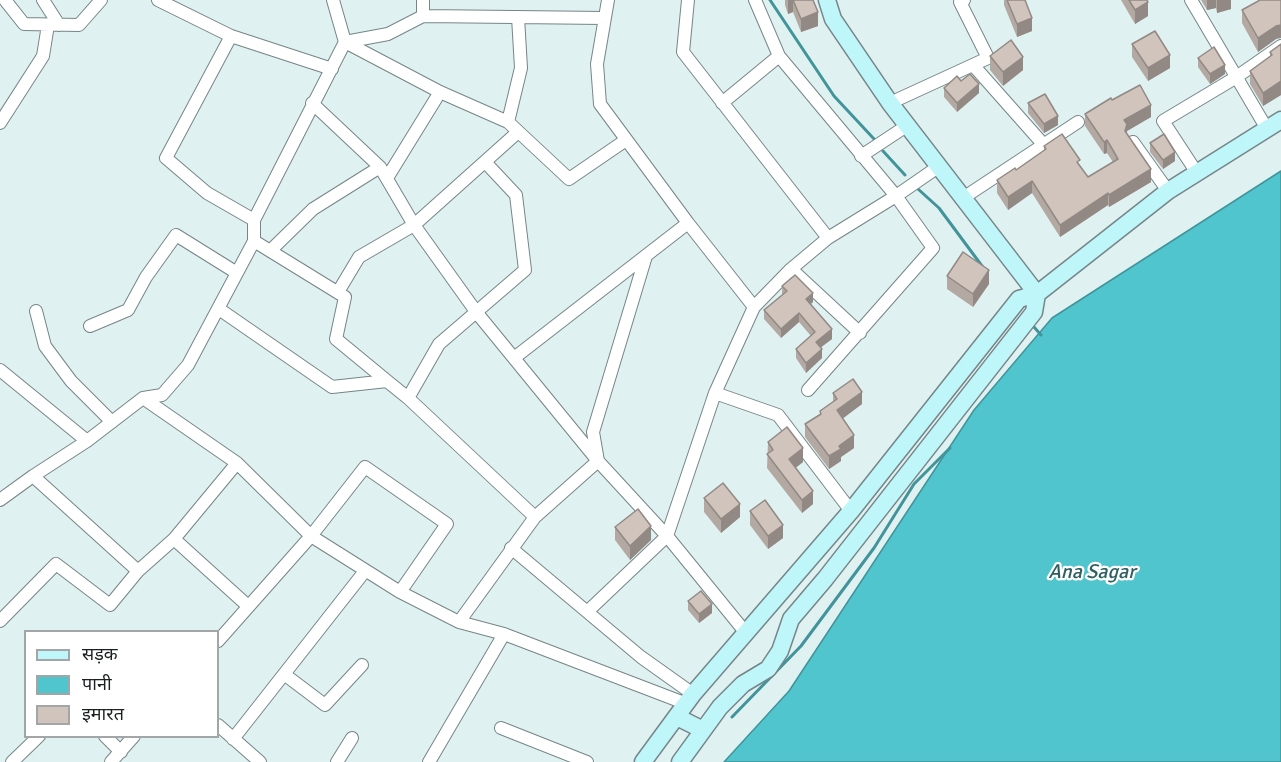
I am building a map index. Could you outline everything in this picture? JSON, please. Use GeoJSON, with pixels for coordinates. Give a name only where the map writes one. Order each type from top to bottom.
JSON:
{"type":"FeatureCollection","features":[{"type":"Feature","properties":{"kind":"street"},"geometry":{"type":"LineString","coordinates":[[5,0],[24,24],[54,25],[79,25],[101,0]]}},
{"type":"Feature","properties":{"kind":"street"},"geometry":{"type":"LineString","coordinates":[[0,123],[44,56],[54,25],[43,0]]}},
{"type":"Feature","properties":{"kind":"street"},"geometry":{"type":"LineString","coordinates":[[158,0],[231,36],[333,69]]}},
{"type":"Feature","properties":{"kind":"street"},"geometry":{"type":"LineString","coordinates":[[159,409],[162,395],[188,365],[254,241],[254,220],[345,42],[333,0]]}},
{"type":"Feature","properties":{"kind":"street"},"geometry":{"type":"LineString","coordinates":[[423,0],[423,16]]}},
{"type":"Feature","properties":{"kind":"street"},"geometry":{"type":"LineString","coordinates":[[608,0],[597,64],[600,104],[688,223],[754,307]]}},
{"type":"Feature","properties":{"kind":"street"},"geometry":{"type":"LineString","coordinates":[[688,0],[683,52],[828,238]]}},
{"type":"Feature","properties":{"kind":"street"},"geometry":{"type":"LineString","coordinates":[[755,0],[779,56],[896,196],[933,248],[808,390]]}},
{"type":"Feature","properties":{"kind":"street"},"geometry":{"type":"LineString","coordinates":[[680,762],[720,707],[743,684],[768,669],[780,651],[791,619],[825,579],[1034,312],[1037,294],[890,103],[833,19],[827,0]]}},
{"type":"Feature","properties":{"kind":"street"},"geometry":{"type":"LineString","coordinates":[[643,762],[686,705],[851,511],[1019,299],[1037,294],[1168,191],[1274,124],[1235,78],[1191,0]]}},
{"type":"Feature","properties":{"kind":"street"},"geometry":{"type":"LineString","coordinates":[[961,1],[988,58],[983,76]]}},
{"type":"Feature","properties":{"kind":"street"},"geometry":{"type":"LineString","coordinates":[[345,42],[388,34],[423,16],[605,18]]}},
{"type":"Feature","properties":{"kind":"street"},"geometry":{"type":"LineString","coordinates":[[508,122],[520,68],[518,17]]}},
{"type":"Feature","properties":{"kind":"street"},"geometry":{"type":"LineString","coordinates":[[231,36],[166,158],[207,193],[254,220]]}},
{"type":"Feature","properties":{"kind":"street"},"geometry":{"type":"LineString","coordinates":[[345,42],[440,92],[508,122],[569,180],[627,140]]}},
{"type":"Feature","properties":{"kind":"street"},"geometry":{"type":"LineString","coordinates":[[1197,173],[1162,121],[1235,78],[1281,46]]}},
{"type":"Feature","properties":{"kind":"street"},"geometry":{"type":"LineString","coordinates":[[722,103],[779,56]]}},
{"type":"Feature","properties":{"kind":"street"},"geometry":{"type":"LineString","coordinates":[[890,103],[988,58]]}},
{"type":"Feature","properties":{"kind":"street"},"geometry":{"type":"LineString","coordinates":[[973,65],[1043,144]]}},
{"type":"Feature","properties":{"kind":"street"},"geometry":{"type":"LineString","coordinates":[[387,178],[440,92]]}},
{"type":"Feature","properties":{"kind":"street"},"geometry":{"type":"LineString","coordinates":[[312,103],[380,167],[414,225],[477,313],[598,461],[667,536],[746,633]]}},
{"type":"Feature","properties":{"kind":"street"},"geometry":{"type":"LineString","coordinates":[[963,198],[1078,122]]}},
{"type":"Feature","properties":{"kind":"street"},"geometry":{"type":"LineString","coordinates":[[861,156],[908,125]]}},
{"type":"Feature","properties":{"kind":"street"},"geometry":{"type":"LineString","coordinates":[[338,292],[359,257],[414,225],[518,132]]}},
{"type":"Feature","properties":{"kind":"street"},"geometry":{"type":"LineString","coordinates":[[1132,142],[1168,191]]}},
{"type":"Feature","properties":{"kind":"street"},"geometry":{"type":"LineString","coordinates":[[408,398],[439,344],[525,270],[516,195],[486,163]]}},
{"type":"Feature","properties":{"kind":"street"},"geometry":{"type":"LineString","coordinates":[[271,250],[313,209],[380,167]]}},
{"type":"Feature","properties":{"kind":"street"},"geometry":{"type":"LineString","coordinates":[[588,611],[667,536],[715,393],[754,307],[791,269],[828,238],[938,167]]}},
{"type":"Feature","properties":{"kind":"street"},"geometry":{"type":"LineString","coordinates":[[514,357],[688,223]]}},
{"type":"Feature","properties":{"kind":"street"},"geometry":{"type":"LineString","coordinates":[[90,326],[128,310],[146,277],[176,235],[237,273]]}},
{"type":"Feature","properties":{"kind":"street"},"geometry":{"type":"LineString","coordinates":[[254,241],[345,297],[336,339],[408,398],[535,517]]}},
{"type":"Feature","properties":{"kind":"street"},"geometry":{"type":"LineString","coordinates":[[598,461],[593,432],[646,256]]}},
{"type":"Feature","properties":{"kind":"street"},"geometry":{"type":"LineString","coordinates":[[791,269],[860,333]]}},
{"type":"Feature","properties":{"kind":"street"},"geometry":{"type":"LineString","coordinates":[[608,285],[638,282]]}},
{"type":"Feature","properties":{"kind":"street"},"geometry":{"type":"LineString","coordinates":[[219,309],[332,387],[387,381]]}},
{"type":"Feature","properties":{"kind":"street"},"geometry":{"type":"LineString","coordinates":[[36,311],[45,346],[71,381],[112,422]]}},
{"type":"Feature","properties":{"kind":"street"},"geometry":{"type":"LineString","coordinates":[[1006,315],[1020,329]]}},
{"type":"Feature","properties":{"kind":"street"},"geometry":{"type":"LineString","coordinates":[[0,370],[87,441]]}},
{"type":"Feature","properties":{"kind":"street"},"geometry":{"type":"LineString","coordinates":[[715,393],[778,415],[851,511]]}},
{"type":"Feature","properties":{"kind":"street"},"geometry":{"type":"LineString","coordinates":[[0,500],[87,441],[143,398],[162,395]]}},
{"type":"Feature","properties":{"kind":"street"},"geometry":{"type":"LineString","coordinates":[[143,398],[237,463],[311,536],[400,592],[459,622],[504,634],[686,705]]}},
{"type":"Feature","properties":{"kind":"street"},"geometry":{"type":"LineString","coordinates":[[459,622],[535,517],[598,461]]}},
{"type":"Feature","properties":{"kind":"street"},"geometry":{"type":"LineString","coordinates":[[0,621],[56,564],[110,605],[138,571],[174,539],[237,463]]}},
{"type":"Feature","properties":{"kind":"street"},"geometry":{"type":"LineString","coordinates":[[219,640],[311,536],[365,467],[447,524],[400,592]]}},
{"type":"Feature","properties":{"kind":"street"},"geometry":{"type":"LineString","coordinates":[[33,476],[138,571]]}},
{"type":"Feature","properties":{"kind":"street"},"geometry":{"type":"LineString","coordinates":[[174,539],[248,606]]}},
{"type":"Feature","properties":{"kind":"street"},"geometry":{"type":"LineString","coordinates":[[511,548],[641,657],[686,705],[704,730]]}},
{"type":"Feature","properties":{"kind":"street"},"geometry":{"type":"LineString","coordinates":[[233,739],[365,571]]}},
{"type":"Feature","properties":{"kind":"street"},"geometry":{"type":"LineString","coordinates":[[429,762],[504,634]]}},
{"type":"Feature","properties":{"kind":"street"},"geometry":{"type":"LineString","coordinates":[[284,674],[325,705],[362,665]]}},
{"type":"Feature","properties":{"kind":"street"},"geometry":{"type":"LineString","coordinates":[[219,726],[260,762]]}},
{"type":"Feature","properties":{"kind":"street"},"geometry":{"type":"LineString","coordinates":[[501,728],[559,757],[587,762]]}},
{"type":"Feature","properties":{"kind":"street"},"geometry":{"type":"LineString","coordinates":[[12,762],[37,738]]}},
{"type":"Feature","properties":{"kind":"street"},"geometry":{"type":"LineString","coordinates":[[107,738],[121,752]]}},
{"type":"Feature","properties":{"kind":"street"},"geometry":{"type":"LineString","coordinates":[[111,762],[133,738]]}},
{"type":"Feature","properties":{"kind":"street"},"geometry":{"type":"LineString","coordinates":[[337,762],[352,738]]}},
{"type":"Feature","properties":{"kind":"water","name":"Ana Sagar"},"geometry":{"type":"Polygon","coordinates":[[[1281,171],[1281,762],[724,762],[789,691],[974,410],[1052,318],[1281,171]]]}},
{"type":"Feature","properties":{"kind":"building"},"geometry":{"type":"Polygon","coordinates":[[[793,0],[813,0],[818,12],[801,19],[793,0]]]}},
{"type":"Feature","properties":{"kind":"building"},"geometry":{"type":"Polygon","coordinates":[[[1007,0],[1025,0],[1032,18],[1017,24],[1007,0]]]}},
{"type":"Feature","properties":{"kind":"building"},"geometry":{"type":"Polygon","coordinates":[[[1129,0],[1147,0],[1148,2],[1135,10],[1129,0]]]}},
{"type":"Feature","properties":{"kind":"building"},"geometry":{"type":"Polygon","coordinates":[[[1260,0],[1281,0],[1281,25],[1258,38],[1242,10],[1260,0]]]}},
{"type":"Feature","properties":{"kind":"building"},"geometry":{"type":"Polygon","coordinates":[[[1155,31],[1170,55],[1148,68],[1132,44],[1155,31]]]}},
{"type":"Feature","properties":{"kind":"building"},"geometry":{"type":"Polygon","coordinates":[[[1011,40],[1023,57],[1003,72],[990,56],[1011,40]]]}},
{"type":"Feature","properties":{"kind":"building"},"geometry":{"type":"Polygon","coordinates":[[[1281,44],[1281,81],[1263,93],[1250,71],[1272,55],[1270,52],[1281,44]]]}},
{"type":"Feature","properties":{"kind":"building"},"geometry":{"type":"Polygon","coordinates":[[[1214,47],[1225,65],[1210,74],[1198,58],[1214,47]]]}},
{"type":"Feature","properties":{"kind":"building"},"geometry":{"type":"Polygon","coordinates":[[[970,74],[979,84],[957,103],[944,88],[957,76],[961,81],[970,74]]]}},
{"type":"Feature","properties":{"kind":"building"},"geometry":{"type":"Polygon","coordinates":[[[1140,85],[1151,105],[1124,120],[1127,124],[1125,131],[1151,169],[1109,195],[1108,193],[1060,225],[1032,181],[1008,197],[997,180],[1046,149],[1044,146],[1062,134],[1080,160],[1077,162],[1088,177],[1118,159],[1107,140],[1104,142],[1085,114],[1111,98],[1112,100],[1140,85]]]}},
{"type":"Feature","properties":{"kind":"building"},"geometry":{"type":"Polygon","coordinates":[[[1045,94],[1058,116],[1044,124],[1028,103],[1045,94]]]}},
{"type":"Feature","properties":{"kind":"building"},"geometry":{"type":"Polygon","coordinates":[[[1164,134],[1175,152],[1163,160],[1150,143],[1164,134]]]}},
{"type":"Feature","properties":{"kind":"building"},"geometry":{"type":"Polygon","coordinates":[[[963,252],[989,270],[973,294],[947,276],[963,252]]]}},
{"type":"Feature","properties":{"kind":"building"},"geometry":{"type":"Polygon","coordinates":[[[795,275],[813,293],[806,299],[832,329],[816,342],[822,349],[806,363],[796,349],[815,332],[799,313],[781,329],[764,310],[787,291],[782,286],[795,275]]]}},
{"type":"Feature","properties":{"kind":"building"},"geometry":{"type":"Polygon","coordinates":[[[853,379],[862,392],[837,410],[854,435],[839,446],[841,449],[829,456],[805,424],[821,414],[820,411],[837,399],[833,393],[853,379]]]}},
{"type":"Feature","properties":{"kind":"building"},"geometry":{"type":"Polygon","coordinates":[[[787,427],[803,448],[789,459],[813,491],[802,500],[767,454],[773,450],[768,442],[787,427]]]}},
{"type":"Feature","properties":{"kind":"building"},"geometry":{"type":"Polygon","coordinates":[[[723,483],[740,504],[721,519],[704,498],[723,483]]]}},
{"type":"Feature","properties":{"kind":"building"},"geometry":{"type":"Polygon","coordinates":[[[765,500],[783,525],[768,536],[750,511],[765,500]]]}},
{"type":"Feature","properties":{"kind":"building"},"geometry":{"type":"Polygon","coordinates":[[[638,509],[651,526],[630,546],[615,527],[638,509]]]}},
{"type":"Feature","properties":{"kind":"building"},"geometry":{"type":"Polygon","coordinates":[[[701,591],[712,604],[699,614],[688,601],[701,591]]]}},
{"type":"Feature","properties":{"kind":"waterway"},"geometry":{"type":"LineString","coordinates":[[770,0],[834,96],[875,140]]}},
{"type":"Feature","properties":{"kind":"waterway"},"geometry":{"type":"LineString","coordinates":[[883,151],[905,175]]}},
{"type":"Feature","properties":{"kind":"waterway"},"geometry":{"type":"LineString","coordinates":[[918,189],[939,208],[982,266]]}},
{"type":"Feature","properties":{"kind":"waterway"},"geometry":{"type":"LineString","coordinates":[[1034,327],[1041,335]]}},
{"type":"Feature","properties":{"kind":"waterway"},"geometry":{"type":"LineString","coordinates":[[732,717],[801,646],[874,548],[914,484],[950,448]]}}]}
